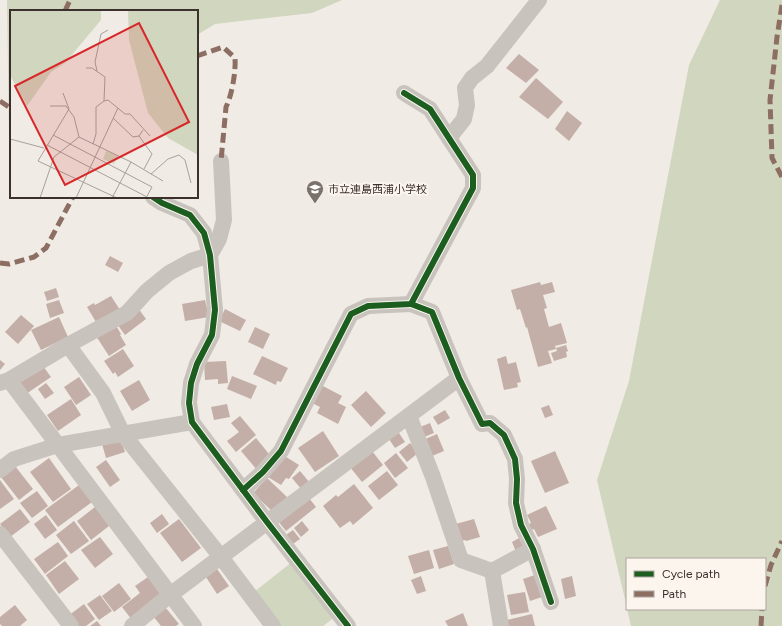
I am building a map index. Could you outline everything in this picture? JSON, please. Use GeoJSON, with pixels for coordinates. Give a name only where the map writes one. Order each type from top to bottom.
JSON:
{"type":"FeatureCollection","features":[{"type":"Feature","properties":{"kind":"street"},"geometry":{"type":"LineString","coordinates":[[449,138],[464,119],[467,105],[465,88],[472,78],[487,66],[539,0]]}},
{"type":"Feature","properties":{"kind":"street"},"geometry":{"type":"LineString","coordinates":[[404,93],[430,109],[473,175],[473,188],[411,304]]}},
{"type":"Feature","properties":{"kind":"street"},"geometry":{"type":"LineString","coordinates":[[194,626],[58,445],[5,381],[127,313],[147,291],[169,273],[191,261],[210,255],[219,239],[224,220],[221,161]]}},
{"type":"Feature","properties":{"kind":"street"},"geometry":{"type":"LineString","coordinates":[[154,198],[162,203],[190,215],[204,233],[210,255],[215,310],[212,335],[198,364],[191,383],[189,403],[192,422],[348,626]]}},
{"type":"Feature","properties":{"kind":"street"},"geometry":{"type":"LineString","coordinates":[[243,490],[264,472],[281,451],[351,314],[368,306],[411,304],[432,312],[459,378],[482,424],[490,423],[504,435],[515,459],[517,479],[516,503],[522,525],[533,549],[551,602]]}},
{"type":"Feature","properties":{"kind":"street"},"geometry":{"type":"LineString","coordinates":[[68,345],[103,394],[123,434],[221,557],[273,626]]}},
{"type":"Feature","properties":{"kind":"street"},"geometry":{"type":"LineString","coordinates":[[132,626],[170,595],[459,378]]}},
{"type":"Feature","properties":{"kind":"street"},"geometry":{"type":"LineString","coordinates":[[409,416],[433,477],[462,560],[492,571],[533,549]]}},
{"type":"Feature","properties":{"kind":"street"},"geometry":{"type":"LineString","coordinates":[[0,470],[14,459],[58,445],[192,422]]}},
{"type":"Feature","properties":{"kind":"street"},"geometry":{"type":"LineString","coordinates":[[0,534],[71,626]]}},
{"type":"Feature","properties":{"kind":"street"},"geometry":{"type":"LineString","coordinates":[[492,571],[501,626]]}},
{"type":"Feature","properties":{"kind":"green space"},"geometry":{"type":"Polygon","coordinates":[[[7,0],[342,0],[312,13],[215,24],[198,34],[198,10],[10,10],[9,136],[7,0]]]}},
{"type":"Feature","properties":{"kind":"green space"},"geometry":{"type":"Polygon","coordinates":[[[720,0],[782,0],[782,626],[631,626],[627,610],[766,610],[766,558],[626,558],[626,604],[597,480],[629,381],[689,65],[720,0]]]}},
{"type":"Feature","properties":{"kind":"green space"},"geometry":{"type":"Polygon","coordinates":[[[292,562],[335,617],[323,626],[280,626],[254,592],[292,562]]]}},
{"type":"Feature","properties":{"kind":"building"},"geometry":{"type":"Polygon","coordinates":[[[519,54],[539,70],[526,83],[506,68],[519,54]]]}},
{"type":"Feature","properties":{"kind":"building"},"geometry":{"type":"Polygon","coordinates":[[[536,78],[563,102],[548,119],[519,97],[536,78]]]}},
{"type":"Feature","properties":{"kind":"building"},"geometry":{"type":"Polygon","coordinates":[[[567,111],[582,123],[569,141],[555,129],[567,111]]]}},
{"type":"Feature","properties":{"kind":"building"},"geometry":{"type":"Polygon","coordinates":[[[110,256],[123,263],[118,272],[105,265],[110,256]]]}},
{"type":"Feature","properties":{"kind":"building"},"geometry":{"type":"Polygon","coordinates":[[[540,282],[541,285],[552,282],[555,292],[543,295],[547,308],[544,309],[549,327],[561,323],[567,343],[555,346],[556,349],[548,351],[552,363],[538,367],[527,327],[526,328],[520,309],[517,310],[511,290],[540,282]]]}},
{"type":"Feature","properties":{"kind":"building"},"geometry":{"type":"Polygon","coordinates":[[[56,288],[59,297],[47,301],[44,292],[56,288]]]}},
{"type":"Feature","properties":{"kind":"building"},"geometry":{"type":"Polygon","coordinates":[[[111,296],[122,313],[99,327],[87,307],[94,303],[95,305],[111,296]]]}},
{"type":"Feature","properties":{"kind":"building"},"geometry":{"type":"Polygon","coordinates":[[[59,300],[64,313],[50,318],[46,304],[59,300]]]}},
{"type":"Feature","properties":{"kind":"building"},"geometry":{"type":"Polygon","coordinates":[[[205,300],[209,317],[185,321],[182,304],[205,300]]]}},
{"type":"Feature","properties":{"kind":"building"},"geometry":{"type":"Polygon","coordinates":[[[138,308],[146,319],[125,335],[117,324],[138,308]]]}},
{"type":"Feature","properties":{"kind":"building"},"geometry":{"type":"Polygon","coordinates":[[[225,309],[246,320],[240,331],[219,321],[225,309]]]}},
{"type":"Feature","properties":{"kind":"building"},"geometry":{"type":"Polygon","coordinates":[[[21,315],[34,326],[18,344],[5,332],[21,315]]]}},
{"type":"Feature","properties":{"kind":"building"},"geometry":{"type":"Polygon","coordinates":[[[59,317],[68,337],[41,350],[31,330],[59,317]]]}},
{"type":"Feature","properties":{"kind":"building"},"geometry":{"type":"Polygon","coordinates":[[[115,324],[126,345],[109,356],[96,336],[115,324]]]}},
{"type":"Feature","properties":{"kind":"building"},"geometry":{"type":"Polygon","coordinates":[[[255,327],[270,334],[263,349],[248,342],[255,327]]]}},
{"type":"Feature","properties":{"kind":"building"},"geometry":{"type":"Polygon","coordinates":[[[566,345],[568,351],[566,352],[567,357],[554,361],[551,353],[557,351],[556,348],[566,345]]]}},
{"type":"Feature","properties":{"kind":"building"},"geometry":{"type":"Polygon","coordinates":[[[123,349],[134,366],[118,377],[115,372],[113,374],[104,361],[123,349]]]}},
{"type":"Feature","properties":{"kind":"building"},"geometry":{"type":"Polygon","coordinates":[[[262,356],[288,368],[281,382],[277,381],[276,385],[253,374],[262,356]]]}},
{"type":"Feature","properties":{"kind":"building"},"geometry":{"type":"Polygon","coordinates":[[[506,356],[508,364],[516,362],[521,382],[517,383],[518,387],[504,390],[497,359],[506,356]]]}},
{"type":"Feature","properties":{"kind":"building"},"geometry":{"type":"Polygon","coordinates":[[[0,360],[5,364],[0,370],[0,360]]]}},
{"type":"Feature","properties":{"kind":"building"},"geometry":{"type":"Polygon","coordinates":[[[226,361],[228,383],[218,384],[218,379],[205,380],[204,362],[226,361]]]}},
{"type":"Feature","properties":{"kind":"building"},"geometry":{"type":"Polygon","coordinates":[[[43,366],[51,377],[26,394],[19,383],[43,366]]]}},
{"type":"Feature","properties":{"kind":"building"},"geometry":{"type":"Polygon","coordinates":[[[232,376],[257,386],[251,399],[227,389],[232,376]]]}},
{"type":"Feature","properties":{"kind":"building"},"geometry":{"type":"Polygon","coordinates":[[[79,377],[91,395],[76,405],[64,387],[79,377]]]}},
{"type":"Feature","properties":{"kind":"building"},"geometry":{"type":"Polygon","coordinates":[[[139,380],[150,400],[132,411],[120,391],[139,380]]]}},
{"type":"Feature","properties":{"kind":"building"},"geometry":{"type":"Polygon","coordinates":[[[46,383],[54,393],[45,399],[38,389],[46,383]]]}},
{"type":"Feature","properties":{"kind":"building"},"geometry":{"type":"Polygon","coordinates":[[[321,385],[342,396],[338,403],[346,407],[338,424],[317,413],[320,407],[312,403],[321,385]]]}},
{"type":"Feature","properties":{"kind":"building"},"geometry":{"type":"Polygon","coordinates":[[[366,391],[386,413],[371,427],[351,405],[366,391]]]}},
{"type":"Feature","properties":{"kind":"building"},"geometry":{"type":"Polygon","coordinates":[[[71,399],[81,415],[58,431],[47,415],[71,399]]]}},
{"type":"Feature","properties":{"kind":"building"},"geometry":{"type":"Polygon","coordinates":[[[227,404],[230,417],[214,420],[211,407],[227,404]]]}},
{"type":"Feature","properties":{"kind":"building"},"geometry":{"type":"Polygon","coordinates":[[[549,405],[553,415],[545,418],[541,408],[549,405]]]}},
{"type":"Feature","properties":{"kind":"building"},"geometry":{"type":"Polygon","coordinates":[[[445,410],[450,418],[438,425],[433,417],[445,410]]]}},
{"type":"Feature","properties":{"kind":"building"},"geometry":{"type":"Polygon","coordinates":[[[240,416],[256,435],[236,452],[227,441],[239,432],[231,423],[240,416]]]}},
{"type":"Feature","properties":{"kind":"building"},"geometry":{"type":"Polygon","coordinates":[[[430,423],[434,433],[419,439],[415,429],[430,423]]]}},
{"type":"Feature","properties":{"kind":"building"},"geometry":{"type":"Polygon","coordinates":[[[323,431],[339,456],[315,472],[298,448],[323,431]]]}},
{"type":"Feature","properties":{"kind":"building"},"geometry":{"type":"Polygon","coordinates":[[[399,433],[405,442],[395,448],[389,439],[399,433]]]}},
{"type":"Feature","properties":{"kind":"building"},"geometry":{"type":"Polygon","coordinates":[[[437,434],[444,451],[432,456],[421,441],[437,434]]]}},
{"type":"Feature","properties":{"kind":"building"},"geometry":{"type":"Polygon","coordinates":[[[120,438],[125,452],[106,458],[102,444],[120,438]]]}},
{"type":"Feature","properties":{"kind":"building"},"geometry":{"type":"Polygon","coordinates":[[[256,438],[273,459],[258,471],[241,451],[256,438]]]}},
{"type":"Feature","properties":{"kind":"building"},"geometry":{"type":"Polygon","coordinates":[[[410,443],[418,453],[407,462],[399,452],[410,443]]]}},
{"type":"Feature","properties":{"kind":"building"},"geometry":{"type":"Polygon","coordinates":[[[372,451],[383,465],[362,482],[350,467],[372,451]]]}},
{"type":"Feature","properties":{"kind":"building"},"geometry":{"type":"Polygon","coordinates":[[[555,451],[569,483],[545,493],[531,461],[555,451]]]}},
{"type":"Feature","properties":{"kind":"building"},"geometry":{"type":"Polygon","coordinates":[[[396,453],[408,468],[395,478],[384,463],[396,453]]]}},
{"type":"Feature","properties":{"kind":"building"},"geometry":{"type":"Polygon","coordinates":[[[283,455],[299,465],[289,479],[286,478],[281,485],[268,477],[283,455]]]}},
{"type":"Feature","properties":{"kind":"building"},"geometry":{"type":"Polygon","coordinates":[[[49,458],[71,489],[53,502],[30,472],[49,458]]]}},
{"type":"Feature","properties":{"kind":"building"},"geometry":{"type":"Polygon","coordinates":[[[106,460],[120,480],[110,487],[96,467],[106,460]]]}},
{"type":"Feature","properties":{"kind":"building"},"geometry":{"type":"Polygon","coordinates":[[[15,466],[33,489],[19,500],[1,477],[15,466]]]}},
{"type":"Feature","properties":{"kind":"building"},"geometry":{"type":"Polygon","coordinates":[[[300,471],[310,483],[302,490],[292,478],[300,471]]]}},
{"type":"Feature","properties":{"kind":"building"},"geometry":{"type":"Polygon","coordinates":[[[387,471],[398,485],[379,500],[368,486],[387,471]]]}},
{"type":"Feature","properties":{"kind":"building"},"geometry":{"type":"Polygon","coordinates":[[[267,478],[287,497],[273,512],[253,493],[267,478]]]}},
{"type":"Feature","properties":{"kind":"building"},"geometry":{"type":"Polygon","coordinates":[[[0,480],[14,499],[0,509],[0,480]]]}},
{"type":"Feature","properties":{"kind":"building"},"geometry":{"type":"Polygon","coordinates":[[[354,484],[373,508],[353,525],[350,521],[340,528],[323,506],[336,495],[338,497],[354,484]]]}},
{"type":"Feature","properties":{"kind":"building"},"geometry":{"type":"Polygon","coordinates":[[[79,485],[92,502],[58,527],[45,510],[79,485]]]}},
{"type":"Feature","properties":{"kind":"building"},"geometry":{"type":"Polygon","coordinates":[[[37,491],[48,506],[32,518],[20,503],[37,491]]]}},
{"type":"Feature","properties":{"kind":"building"},"geometry":{"type":"Polygon","coordinates":[[[309,498],[316,507],[286,531],[278,521],[309,498]]]}},
{"type":"Feature","properties":{"kind":"building"},"geometry":{"type":"Polygon","coordinates":[[[546,506],[557,529],[538,537],[534,529],[529,531],[527,525],[531,523],[527,515],[546,506]]]}},
{"type":"Feature","properties":{"kind":"building"},"geometry":{"type":"Polygon","coordinates":[[[95,507],[109,526],[91,540],[77,521],[95,507]]]}},
{"type":"Feature","properties":{"kind":"building"},"geometry":{"type":"Polygon","coordinates":[[[20,509],[30,522],[10,537],[0,524],[20,509]]]}},
{"type":"Feature","properties":{"kind":"building"},"geometry":{"type":"Polygon","coordinates":[[[162,514],[169,524],[157,533],[150,523],[162,514]]]}},
{"type":"Feature","properties":{"kind":"building"},"geometry":{"type":"Polygon","coordinates":[[[46,515],[57,530],[45,539],[34,524],[46,515]]]}},
{"type":"Feature","properties":{"kind":"building"},"geometry":{"type":"Polygon","coordinates":[[[179,519],[201,548],[182,562],[160,533],[179,519]]]}},
{"type":"Feature","properties":{"kind":"building"},"geometry":{"type":"Polygon","coordinates":[[[474,519],[480,537],[457,542],[452,525],[474,519]]]}},
{"type":"Feature","properties":{"kind":"building"},"geometry":{"type":"Polygon","coordinates":[[[74,521],[89,541],[71,554],[56,535],[74,521]]]}},
{"type":"Feature","properties":{"kind":"building"},"geometry":{"type":"Polygon","coordinates":[[[302,521],[309,530],[301,537],[294,528],[302,521]]]}},
{"type":"Feature","properties":{"kind":"building"},"geometry":{"type":"Polygon","coordinates":[[[293,530],[300,539],[290,546],[283,537],[293,530]]]}},
{"type":"Feature","properties":{"kind":"building"},"geometry":{"type":"Polygon","coordinates":[[[100,537],[113,554],[95,568],[81,550],[100,537]]]}},
{"type":"Feature","properties":{"kind":"building"},"geometry":{"type":"Polygon","coordinates":[[[521,537],[526,549],[517,554],[512,542],[521,537]]]}},
{"type":"Feature","properties":{"kind":"building"},"geometry":{"type":"Polygon","coordinates":[[[58,542],[68,556],[45,574],[34,559],[58,542]]]}},
{"type":"Feature","properties":{"kind":"building"},"geometry":{"type":"Polygon","coordinates":[[[448,546],[454,564],[439,569],[433,550],[448,546]]]}},
{"type":"Feature","properties":{"kind":"building"},"geometry":{"type":"Polygon","coordinates":[[[429,550],[434,568],[414,574],[408,556],[429,550]]]}},
{"type":"Feature","properties":{"kind":"building"},"geometry":{"type":"Polygon","coordinates":[[[65,561],[79,579],[59,594],[46,575],[65,561]]]}},
{"type":"Feature","properties":{"kind":"building"},"geometry":{"type":"Polygon","coordinates":[[[217,569],[229,586],[217,594],[206,577],[217,569]]]}},
{"type":"Feature","properties":{"kind":"building"},"geometry":{"type":"Polygon","coordinates":[[[535,575],[542,597],[530,601],[523,579],[535,575]]]}},
{"type":"Feature","properties":{"kind":"building"},"geometry":{"type":"Polygon","coordinates":[[[421,576],[426,591],[417,594],[411,580],[421,576]]]}},
{"type":"Feature","properties":{"kind":"building"},"geometry":{"type":"Polygon","coordinates":[[[572,576],[576,596],[565,599],[561,579],[572,576]]]}},
{"type":"Feature","properties":{"kind":"building"},"geometry":{"type":"Polygon","coordinates":[[[148,577],[163,597],[132,620],[122,607],[140,593],[135,586],[148,577]]]}},
{"type":"Feature","properties":{"kind":"building"},"geometry":{"type":"Polygon","coordinates":[[[119,583],[131,599],[114,612],[102,596],[119,583]]]}},
{"type":"Feature","properties":{"kind":"building"},"geometry":{"type":"Polygon","coordinates":[[[525,592],[529,612],[511,615],[507,595],[525,592]]]}},
{"type":"Feature","properties":{"kind":"building"},"geometry":{"type":"Polygon","coordinates":[[[100,595],[112,611],[99,620],[87,604],[100,595]]]}},
{"type":"Feature","properties":{"kind":"building"},"geometry":{"type":"Polygon","coordinates":[[[84,604],[95,619],[86,626],[76,626],[68,616],[84,604]]]}},
{"type":"Feature","properties":{"kind":"building"},"geometry":{"type":"Polygon","coordinates":[[[15,605],[27,620],[20,626],[2,626],[0,624],[0,617],[15,605]]]}},
{"type":"Feature","properties":{"kind":"building"},"geometry":{"type":"Polygon","coordinates":[[[165,607],[179,624],[176,626],[161,626],[153,616],[165,607]]]}},
{"type":"Feature","properties":{"kind":"building"},"geometry":{"type":"Polygon","coordinates":[[[463,613],[468,626],[448,626],[445,621],[463,613]]]}},
{"type":"Feature","properties":{"kind":"building"},"geometry":{"type":"Polygon","coordinates":[[[532,614],[535,626],[504,626],[503,621],[532,614]]]}},
{"type":"Feature","properties":{"kind":"building"},"geometry":{"type":"Polygon","coordinates":[[[97,621],[101,626],[90,626],[97,621]]]}},
{"type":"Feature","properties":{"kind":"marked path"},"geometry":{"type":"LineString","coordinates":[[65,10],[70,0]]}},
{"type":"Feature","properties":{"kind":"marked path"},"geometry":{"type":"LineString","coordinates":[[782,5],[770,100],[772,158],[782,177]]}},
{"type":"Feature","properties":{"kind":"marked path"},"geometry":{"type":"LineString","coordinates":[[198,56],[223,47],[235,58],[233,83],[226,107],[221,161]]}},
{"type":"Feature","properties":{"kind":"marked path"},"geometry":{"type":"LineString","coordinates":[[0,101],[10,106]]}},
{"type":"Feature","properties":{"kind":"marked path"},"geometry":{"type":"LineString","coordinates":[[0,263],[9,264],[34,257],[46,248],[72,198]]}},
{"type":"Feature","properties":{"kind":"marked path"},"geometry":{"type":"LineString","coordinates":[[766,582],[771,565],[782,541]]}},
{"type":"Feature","properties":{"kind":"marked path"},"geometry":{"type":"LineString","coordinates":[[761,626],[762,610]]}},
{"type":"Feature","properties":{"kind":"cycle path"},"geometry":{"type":"LineString","coordinates":[[243,490],[263,472],[281,451],[351,314],[368,306],[411,304],[473,188],[473,175],[430,109],[404,93]]}},
{"type":"Feature","properties":{"kind":"cycle path"},"geometry":{"type":"LineString","coordinates":[[154,198],[162,203],[190,215],[204,233],[210,255],[215,310],[212,335],[197,364],[191,383],[189,403],[192,422],[348,626]]}},
{"type":"Feature","properties":{"kind":"cycle path"},"geometry":{"type":"LineString","coordinates":[[411,304],[432,312],[459,378],[482,424],[490,423],[504,435],[515,459],[517,479],[516,503],[521,525],[533,549],[551,602]]}},
{"type":"Feature","properties":{"kind":"place","name":"市立連島西浦小学校"},"geometry":{"type":"Point","coordinates":[315,204]}}]}
